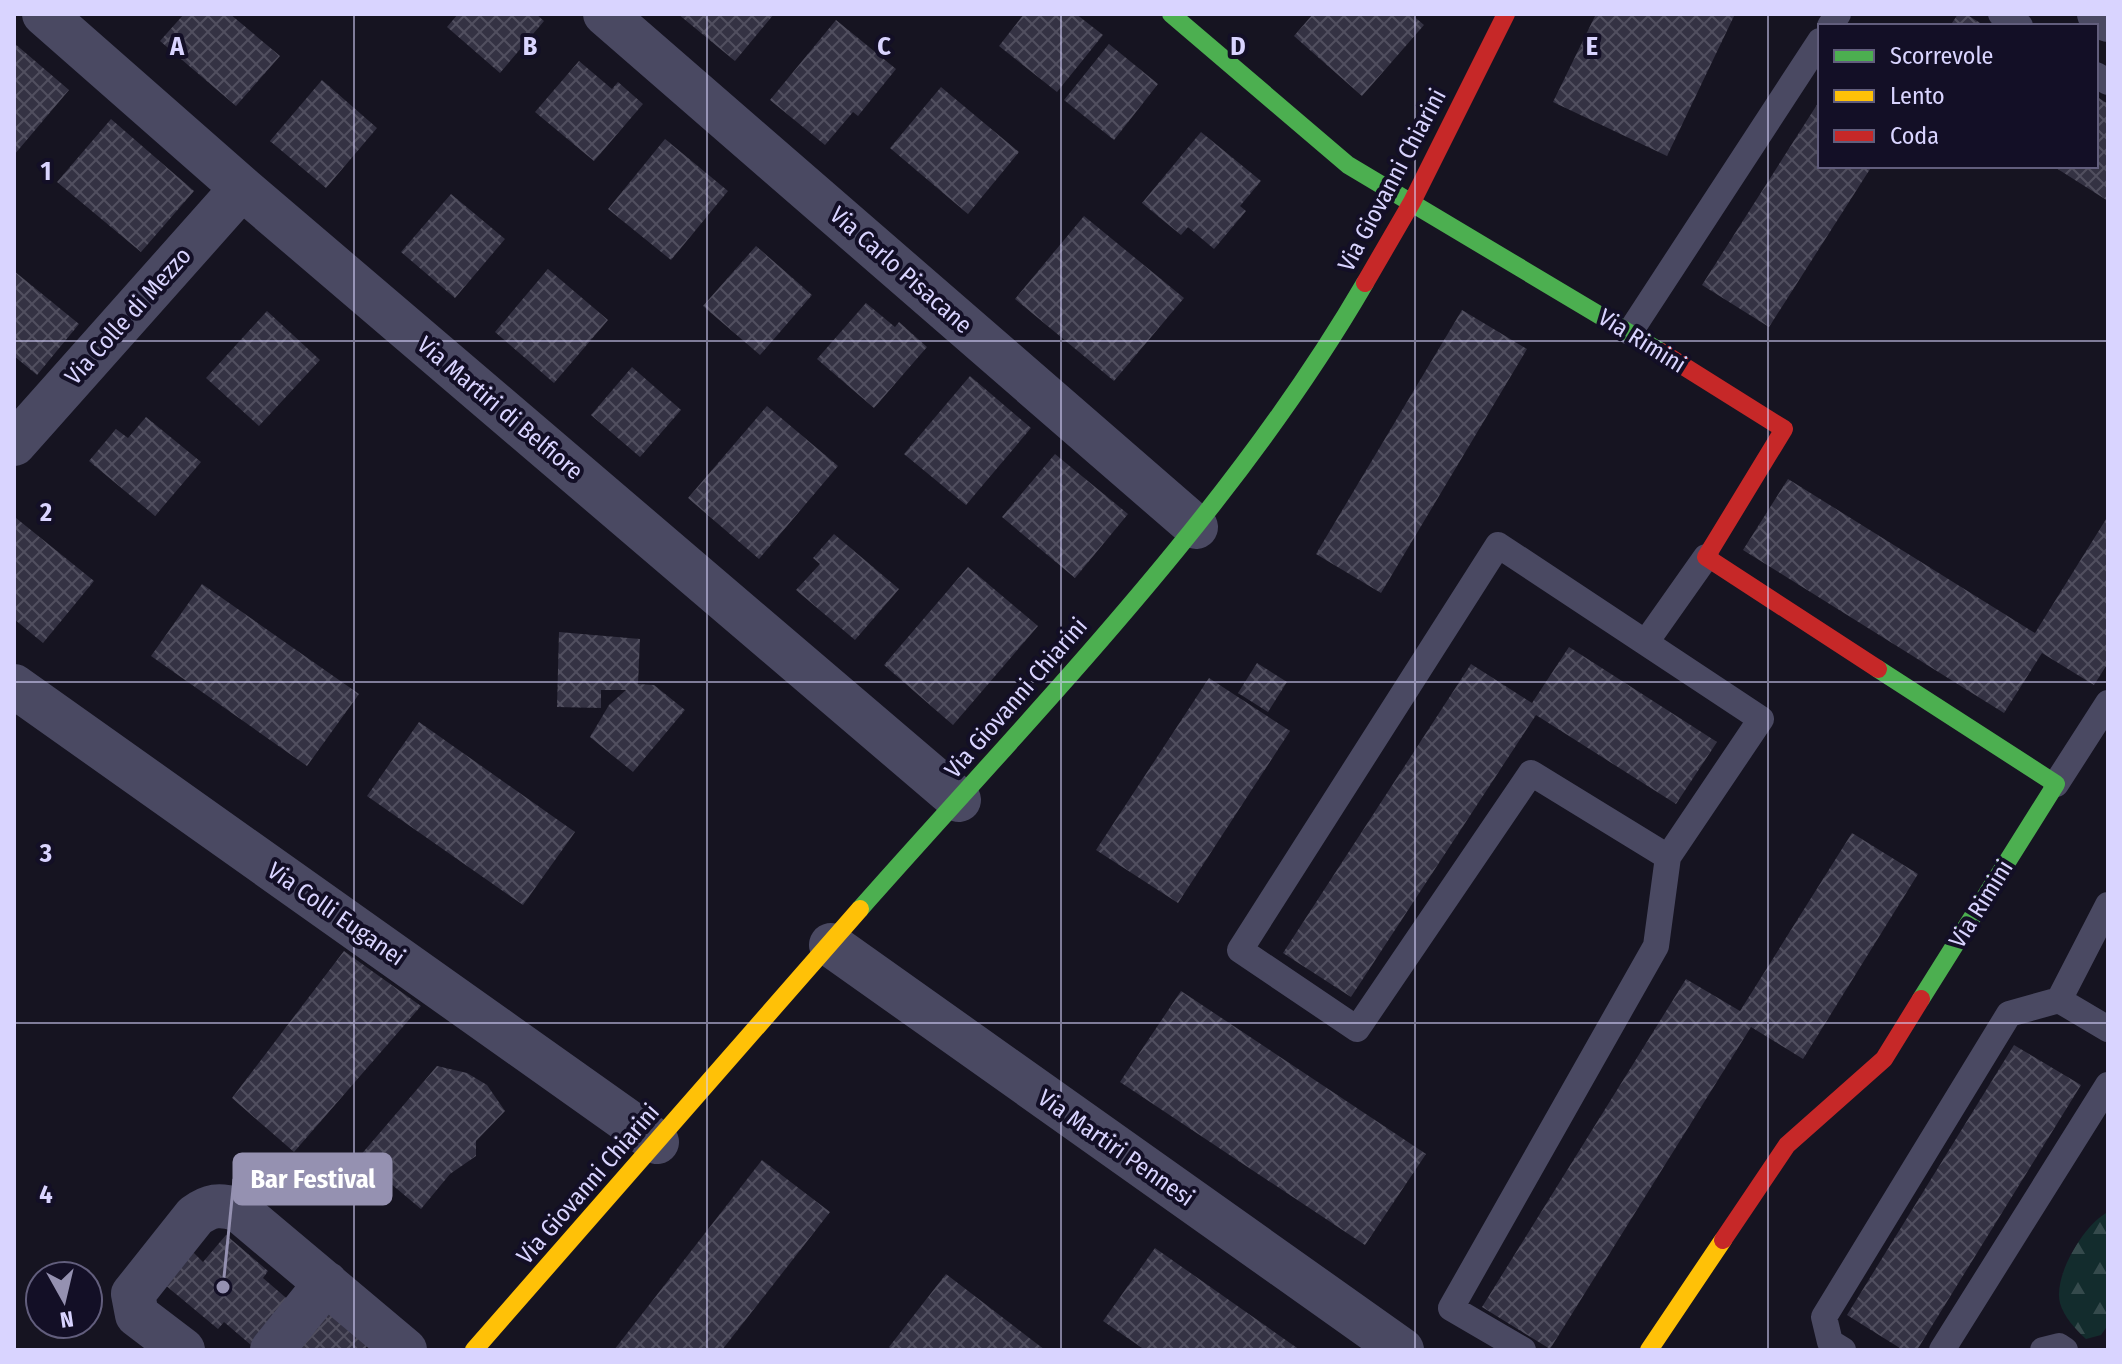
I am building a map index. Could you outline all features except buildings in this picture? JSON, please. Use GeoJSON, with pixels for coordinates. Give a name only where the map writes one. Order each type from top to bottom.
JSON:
{"type":"FeatureCollection","features":[{"type":"Feature","properties":{"kind":"street","name":"Via Martiri di Belfiore"},"geometry":{"type":"LineString","coordinates":[[44,14],[242,188],[959,800]]}},
{"type":"Feature","properties":{"kind":"street","name":"Via Carlo Pisacane"},"geometry":{"type":"LineString","coordinates":[[605,14],[1196,527]]}},
{"type":"Feature","properties":{"kind":"street","name":"Via Rimini"},"geometry":{"type":"LineString","coordinates":[[1171,14],[1348,165],[1630,332],[1784,429],[1706,557]]}},
{"type":"Feature","properties":{"kind":"street","name":"Via Giovanni Chiarini"},"geometry":{"type":"LineString","coordinates":[[487,1346],[657,1142],[1196,527],[1318,364],[1412,202],[1506,14]]}},
{"type":"Feature","properties":{"kind":"street"},"geometry":{"type":"LineString","coordinates":[[2099,14],[2108,20]]}},
{"type":"Feature","properties":{"kind":"street","name":"Via Colle di Mezzo"},"geometry":{"type":"LineString","coordinates":[[14,444],[242,188]]}},
{"type":"Feature","properties":{"kind":"street"},"geometry":{"type":"LineString","coordinates":[[1706,557],[2056,784]]}},
{"type":"Feature","properties":{"kind":"street","name":"Via Colli Euganei"},"geometry":{"type":"LineString","coordinates":[[14,686],[657,1142]]}},
{"type":"Feature","properties":{"kind":"street","name":"Via Rimini"},"geometry":{"type":"LineString","coordinates":[[1649,1350],[1787,1145],[1884,1059],[2056,784]]}},
{"type":"Feature","properties":{"kind":"street","name":"Via Martiri Pennesi"},"geometry":{"type":"LineString","coordinates":[[831,945],[1402,1350]]}},
{"type":"Feature","properties":{"kind":"street"},"geometry":{"type":"LineString","coordinates":[[183,1350],[137,1315],[133,1294],[195,1216],[209,1206],[237,1209],[405,1350]]}},
{"type":"Feature","properties":{"kind":"street"},"geometry":{"type":"LineString","coordinates":[[272,1350],[326,1283]]}},
{"type":"Feature","properties":{"kind":"lane"},"geometry":{"type":"LineString","coordinates":[[1630,332],[1818,44]]}},
{"type":"Feature","properties":{"kind":"lane"},"geometry":{"type":"LineString","coordinates":[[1523,1350],[1451,1308],[1656,946],[1668,857],[1761,719],[1498,545],[1240,950],[1357,1029],[1531,773],[1668,857]]}},
{"type":"Feature","properties":{"kind":"lane","name":"Via Rimini"},"geometry":{"type":"LineString","coordinates":[[1646,642],[1706,557]]}},
{"type":"Feature","properties":{"kind":"lane"},"geometry":{"type":"LineString","coordinates":[[2056,784],[2108,703]]}},
{"type":"Feature","properties":{"kind":"lane"},"geometry":{"type":"LineString","coordinates":[[2059,1000],[2108,905]]}},
{"type":"Feature","properties":{"kind":"lane"},"geometry":{"type":"LineString","coordinates":[[1843,1350],[1830,1342],[1824,1317],[2009,1014],[2059,1000],[2108,1029]]}},
{"type":"Feature","properties":{"kind":"lane"},"geometry":{"type":"LineString","coordinates":[[1942,1350],[2108,1085]]}},
{"type":"Feature","properties":{"kind":"lane"},"geometry":{"type":"LineString","coordinates":[[2043,1350],[2059,1346],[2065,1350]]}},
{"type":"Feature","properties":{"kind":"green space"},"geometry":{"type":"Polygon","coordinates":[[[2108,1212],[2108,1325],[2101,1335],[2086,1339],[2062,1308],[2059,1292],[2061,1279],[2080,1239],[2108,1212]]]}},
{"type":"Feature","properties":{"kind":"traffic: fast"},"geometry":{"type":"LineString","coordinates":[[1171,14],[1348,165],[1661,352]]}},
{"type":"Feature","properties":{"kind":"traffic: fast"},"geometry":{"type":"LineString","coordinates":[[860,909],[1062,684],[1193,529],[1255,450],[1312,368],[1365,283]]}},
{"type":"Feature","properties":{"kind":"traffic: fast"},"geometry":{"type":"LineString","coordinates":[[1878,669],[2056,784],[1921,999]]}},
{"type":"Feature","properties":{"kind":"traffic: slow"},"geometry":{"type":"LineString","coordinates":[[474,1350],[860,909]]}},
{"type":"Feature","properties":{"kind":"traffic: slow"},"geometry":{"type":"LineString","coordinates":[[1649,1350],[1723,1240]]}},
{"type":"Feature","properties":{"kind":"traffic: jam"},"geometry":{"type":"LineString","coordinates":[[1365,283],[1412,202],[1506,14]]}},
{"type":"Feature","properties":{"kind":"traffic: jam"},"geometry":{"type":"LineString","coordinates":[[1661,352],[1784,429],[1706,557],[1878,669]]}},
{"type":"Feature","properties":{"kind":"traffic: jam"},"geometry":{"type":"LineString","coordinates":[[1723,1240],[1787,1145],[1884,1059],[1921,999]]}},
{"type":"Feature","properties":{"kind":"place","name":"Bar Festival"},"geometry":{"type":"Point","coordinates":[223,1287]}}]}
